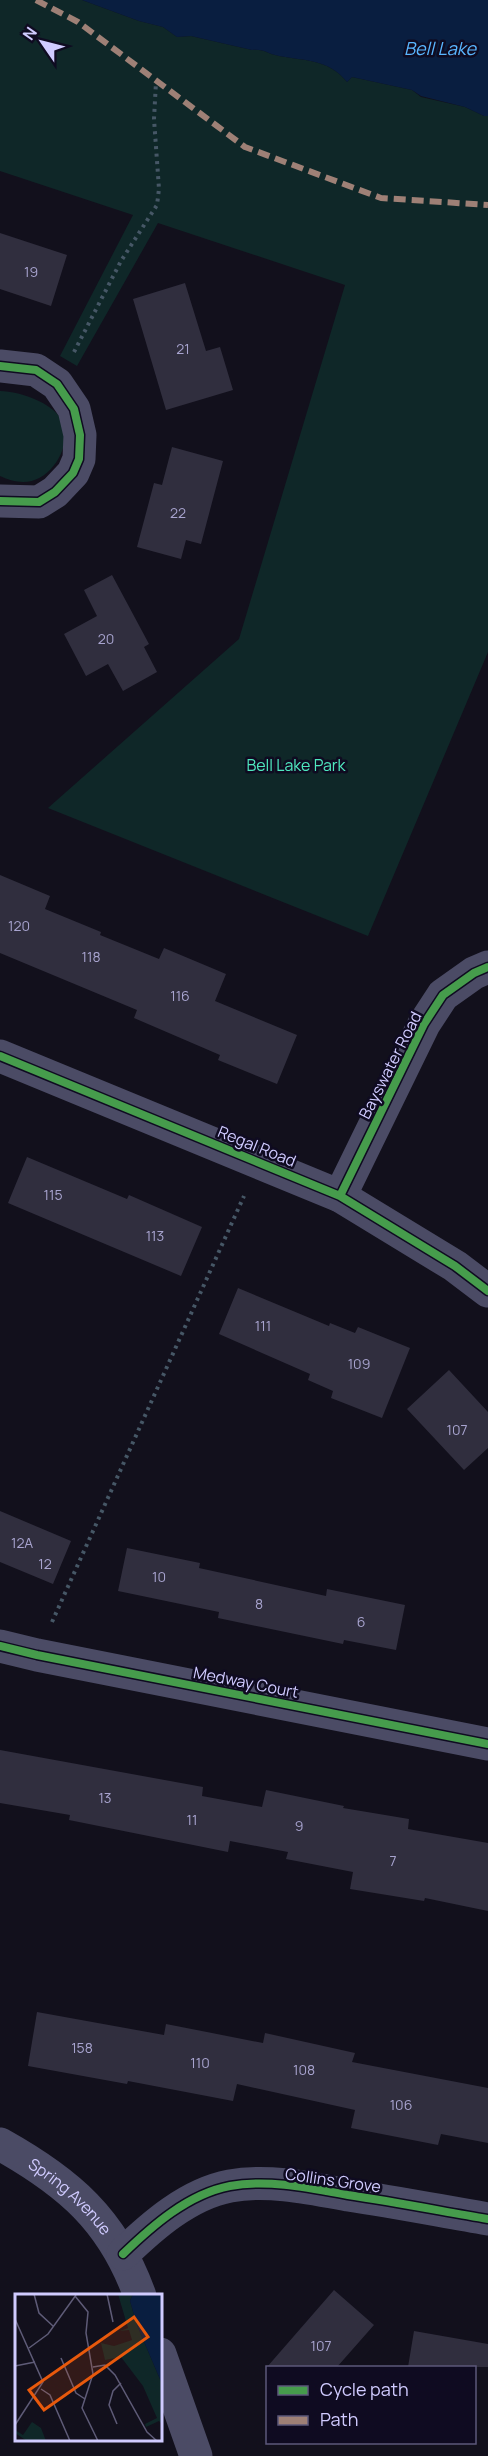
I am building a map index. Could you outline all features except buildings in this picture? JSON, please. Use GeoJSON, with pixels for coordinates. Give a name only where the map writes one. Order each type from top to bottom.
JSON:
{"type":"FeatureCollection","features":[{"type":"Feature","properties":{"kind":"street"},"geometry":{"type":"LineString","coordinates":[[0,366],[36,370],[57,384],[74,409],[80,435],[79,459],[73,473],[55,492],[39,502],[0,501]]}},
{"type":"Feature","properties":{"kind":"street","name":"Bayswater Road"},"geometry":{"type":"LineString","coordinates":[[340,1196],[424,1024],[443,994],[474,973],[488,967]]}},
{"type":"Feature","properties":{"kind":"street","name":"Regal Road"},"geometry":{"type":"LineString","coordinates":[[0,1056],[260,1161],[340,1196],[455,1266],[488,1291]]}},
{"type":"Feature","properties":{"kind":"street","name":"Medway Court"},"geometry":{"type":"LineString","coordinates":[[0,1646],[488,1744]]}},
{"type":"Feature","properties":{"kind":"street","name":"Spring Avenue"},"geometry":{"type":"LineString","coordinates":[[0,2144],[33,2163],[76,2194],[98,2219],[123,2254],[140,2294]]}},
{"type":"Feature","properties":{"kind":"street","name":"Collins Grove"},"geometry":{"type":"LineString","coordinates":[[123,2254],[160,2221],[196,2198],[229,2186],[262,2184],[302,2187],[488,2219]]}},
{"type":"Feature","properties":{"kind":"street"},"geometry":{"type":"LineString","coordinates":[[162,2360],[196,2456]]}},
{"type":"Feature","properties":{"kind":"path"},"geometry":{"type":"LineString","coordinates":[[57,384],[121,261],[156,205],[159,189],[154,119],[156,82]]}},
{"type":"Feature","properties":{"kind":"path"},"geometry":{"type":"LineString","coordinates":[[37,1655],[260,1161]]}},
{"type":"Feature","properties":{"kind":"green space","name":"Bell Lake Park"},"geometry":{"type":"Polygon","coordinates":[[[0,0],[82,0],[139,21],[163,27],[177,37],[191,36],[316,62],[340,74],[347,82],[352,77],[412,90],[421,97],[465,107],[488,116],[488,652],[368,936],[48,808],[239,639],[345,285],[158,223],[77,366],[60,356],[133,215],[0,171],[0,0]]]}},
{"type":"Feature","properties":{"kind":"green space"},"geometry":{"type":"Polygon","coordinates":[[[0,391],[39,401],[48,406],[62,420],[65,438],[60,456],[49,471],[32,481],[23,482],[0,476],[0,391]]]}},
{"type":"Feature","properties":{"kind":"water","name":"Bell Lake"},"geometry":{"type":"Polygon","coordinates":[[[82,0],[488,0],[488,116],[465,107],[421,96],[412,90],[352,77],[347,82],[340,74],[316,62],[191,36],[177,37],[163,27],[139,21],[82,0]]]}},
{"type":"Feature","properties":{"kind":"marked path"},"geometry":{"type":"LineString","coordinates":[[36,0],[78,22],[245,147],[381,198],[488,205]]}},
{"type":"Feature","properties":{"kind":"cycle path"},"geometry":{"type":"LineString","coordinates":[[0,366],[36,370],[57,384],[74,409],[80,435],[79,459],[73,473],[55,492],[39,502],[0,501]]}},
{"type":"Feature","properties":{"kind":"cycle path"},"geometry":{"type":"LineString","coordinates":[[340,1196],[424,1024],[443,995],[474,973],[488,967]]}},
{"type":"Feature","properties":{"kind":"cycle path"},"geometry":{"type":"LineString","coordinates":[[0,1056],[340,1196],[455,1266],[488,1291]]}},
{"type":"Feature","properties":{"kind":"cycle path"},"geometry":{"type":"LineString","coordinates":[[0,1646],[488,1744]]}},
{"type":"Feature","properties":{"kind":"cycle path"},"geometry":{"type":"LineString","coordinates":[[123,2254],[159,2222],[185,2204],[215,2190],[244,2184],[304,2187],[488,2219]]}}]}
